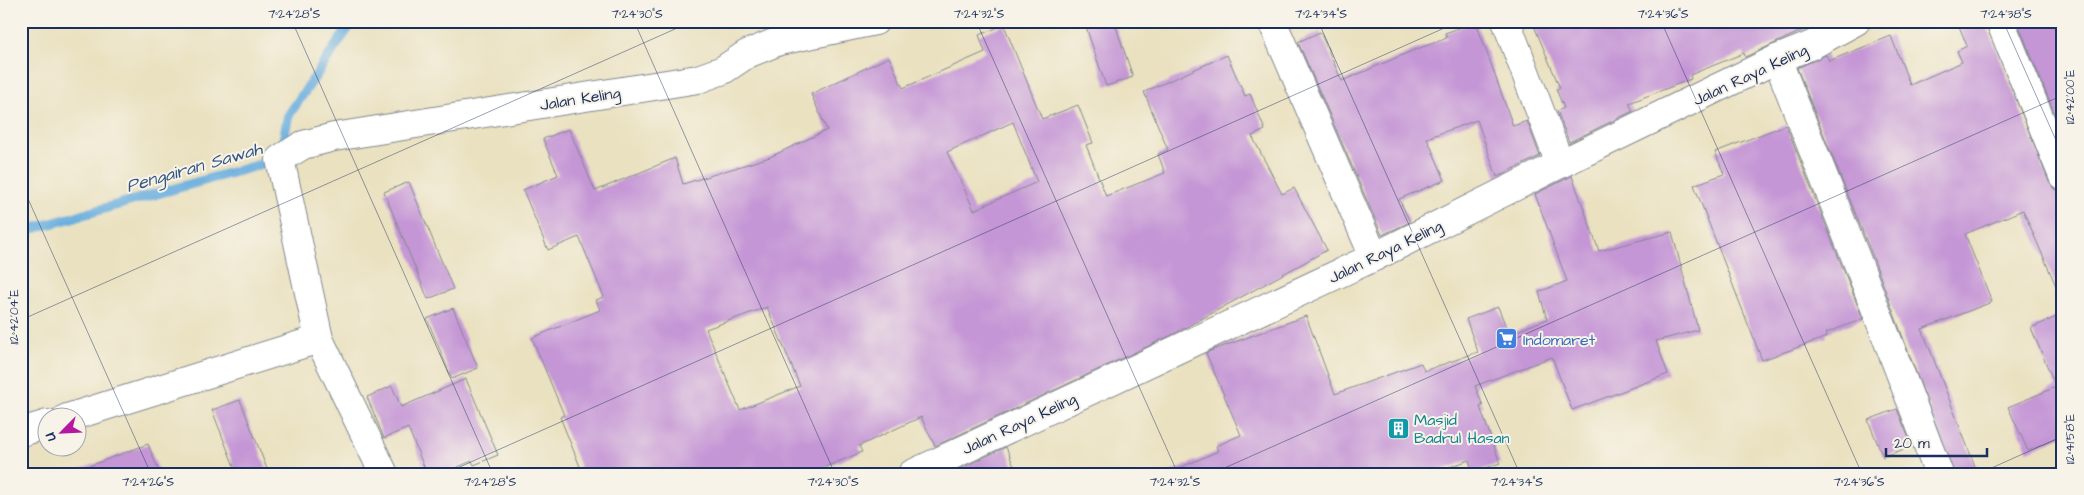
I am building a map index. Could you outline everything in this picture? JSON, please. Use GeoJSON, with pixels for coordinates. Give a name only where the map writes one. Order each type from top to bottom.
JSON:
{"type":"FeatureCollection","features":[{"type":"Feature","properties":{"kind":"street","name":"Jalan Keling"},"geometry":{"type":"LineString","coordinates":[[319,339],[280,159],[303,145],[334,138],[698,79],[723,70],[747,54],[779,41],[875,21]]}},
{"type":"Feature","properties":{"kind":"street"},"geometry":{"type":"LineString","coordinates":[[1272,21],[1374,257]]}},
{"type":"Feature","properties":{"kind":"street"},"geometry":{"type":"LineString","coordinates":[[1506,21],[1560,164]]}},
{"type":"Feature","properties":{"kind":"street","name":"Jalan Raya Keling"},"geometry":{"type":"LineString","coordinates":[[912,474],[1374,257],[1560,164],[1812,45],[1856,21]]}},
{"type":"Feature","properties":{"kind":"street"},"geometry":{"type":"LineString","coordinates":[[2000,21],[2063,176]]}},
{"type":"Feature","properties":{"kind":"street"},"geometry":{"type":"LineString","coordinates":[[1777,60],[1856,257],[1939,474]]}},
{"type":"Feature","properties":{"kind":"street"},"geometry":{"type":"LineString","coordinates":[[88,411],[319,339],[384,474]]}},
{"type":"Feature","properties":{"kind":"street"},"geometry":{"type":"LineString","coordinates":[[21,432],[38,427]]}},
{"type":"Feature","properties":{"kind":"building"},"geometry":{"type":"Polygon","coordinates":[[[1084,21],[1114,21],[1133,77],[1106,86],[1084,21]]]}},
{"type":"Feature","properties":{"kind":"building"},"geometry":{"type":"Polygon","coordinates":[[[1532,21],[1823,21],[1745,57],[1744,53],[1690,75],[1691,79],[1629,103],[1633,111],[1569,142],[1557,111],[1564,108],[1556,89],[1560,88],[1532,21]]]}},
{"type":"Feature","properties":{"kind":"building"},"geometry":{"type":"Polygon","coordinates":[[[1957,21],[1985,21],[2049,182],[2054,189],[2063,191],[2063,302],[2023,210],[1965,234],[1992,302],[1922,329],[1978,474],[1954,474],[1874,260],[1797,68],[1826,55],[1829,61],[1891,36],[1910,85],[1962,62],[1957,51],[1967,46],[1957,21]]]}},
{"type":"Feature","properties":{"kind":"building"},"geometry":{"type":"Polygon","coordinates":[[[2017,21],[2063,21],[2063,134],[2017,21]]]}},
{"type":"Feature","properties":{"kind":"building"},"geometry":{"type":"Polygon","coordinates":[[[1476,22],[1513,126],[1527,121],[1540,156],[1497,177],[1477,120],[1427,138],[1445,180],[1399,199],[1410,222],[1382,235],[1298,42],[1320,32],[1342,81],[1447,38],[1445,33],[1476,22]]]}},
{"type":"Feature","properties":{"kind":"building"},"geometry":{"type":"Polygon","coordinates":[[[1004,25],[1042,119],[1078,105],[1093,143],[1086,145],[1106,196],[1165,173],[1158,154],[1168,150],[1144,92],[1227,55],[1245,96],[1250,94],[1265,130],[1252,136],[1282,194],[1294,188],[1327,250],[1172,335],[935,446],[921,417],[859,446],[862,452],[808,474],[583,474],[560,417],[564,415],[532,338],[600,310],[596,300],[604,297],[579,237],[548,250],[523,190],[558,175],[543,139],[569,129],[595,191],[675,158],[683,184],[770,157],[827,130],[811,94],[889,57],[903,88],[985,52],[979,35],[1004,25]],[[1013,122],[947,152],[974,210],[1037,182],[1013,122]],[[767,307],[706,329],[740,410],[800,386],[767,307]]]}},
{"type":"Feature","properties":{"kind":"building"},"geometry":{"type":"Polygon","coordinates":[[[1786,125],[1863,319],[1826,333],[1827,337],[1762,360],[1694,185],[1724,174],[1715,152],[1786,125]]]}},
{"type":"Feature","properties":{"kind":"building"},"geometry":{"type":"Polygon","coordinates":[[[1572,176],[1599,251],[1672,232],[1698,330],[1656,341],[1668,374],[1572,410],[1552,357],[1475,386],[1483,406],[1480,407],[1500,463],[1473,473],[1469,460],[1431,474],[1166,474],[1218,451],[1216,446],[1241,435],[1206,353],[1210,351],[1306,316],[1335,394],[1421,363],[1424,371],[1478,352],[1466,319],[1498,307],[1509,334],[1547,319],[1539,292],[1567,281],[1535,194],[1572,176]]]}},
{"type":"Feature","properties":{"kind":"building"},"geometry":{"type":"Polygon","coordinates":[[[409,182],[453,289],[428,299],[384,192],[409,182]]]}},
{"type":"Feature","properties":{"kind":"building"},"geometry":{"type":"Polygon","coordinates":[[[453,308],[478,368],[452,379],[427,319],[453,308]]]}},
{"type":"Feature","properties":{"kind":"building"},"geometry":{"type":"Polygon","coordinates":[[[2063,314],[2063,436],[2028,451],[2008,407],[2056,387],[2031,328],[2063,314]]]}},
{"type":"Feature","properties":{"kind":"building"},"geometry":{"type":"Polygon","coordinates":[[[466,379],[498,455],[474,465],[472,461],[441,474],[427,474],[408,428],[384,438],[367,397],[392,386],[401,407],[466,379]]]}},
{"type":"Feature","properties":{"kind":"building"},"geometry":{"type":"Polygon","coordinates":[[[240,400],[269,474],[237,474],[212,410],[240,400]]]}},
{"type":"Feature","properties":{"kind":"building"},"geometry":{"type":"Polygon","coordinates":[[[1897,409],[1912,446],[1883,457],[1868,420],[1897,409]]]}},
{"type":"Feature","properties":{"kind":"building"},"geometry":{"type":"Polygon","coordinates":[[[148,444],[160,474],[76,474],[76,471],[148,444]]]}},
{"type":"Feature","properties":{"kind":"building"},"geometry":{"type":"Polygon","coordinates":[[[1006,447],[1017,474],[949,474],[1006,447]]]}},
{"type":"Feature","properties":{"kind":"waterway","name":"Pengairan Sawah"},"geometry":{"type":"LineString","coordinates":[[21,232],[280,159],[288,116],[353,21]]}},
{"type":"Feature","properties":{"kind":"place","name":"Indomaret"},"geometry":{"type":"Point","coordinates":[1507,339]}},
{"type":"Feature","properties":{"kind":"place","name":"Masjid Badrul Hasan"},"geometry":{"type":"Point","coordinates":[1398,428]}}]}
